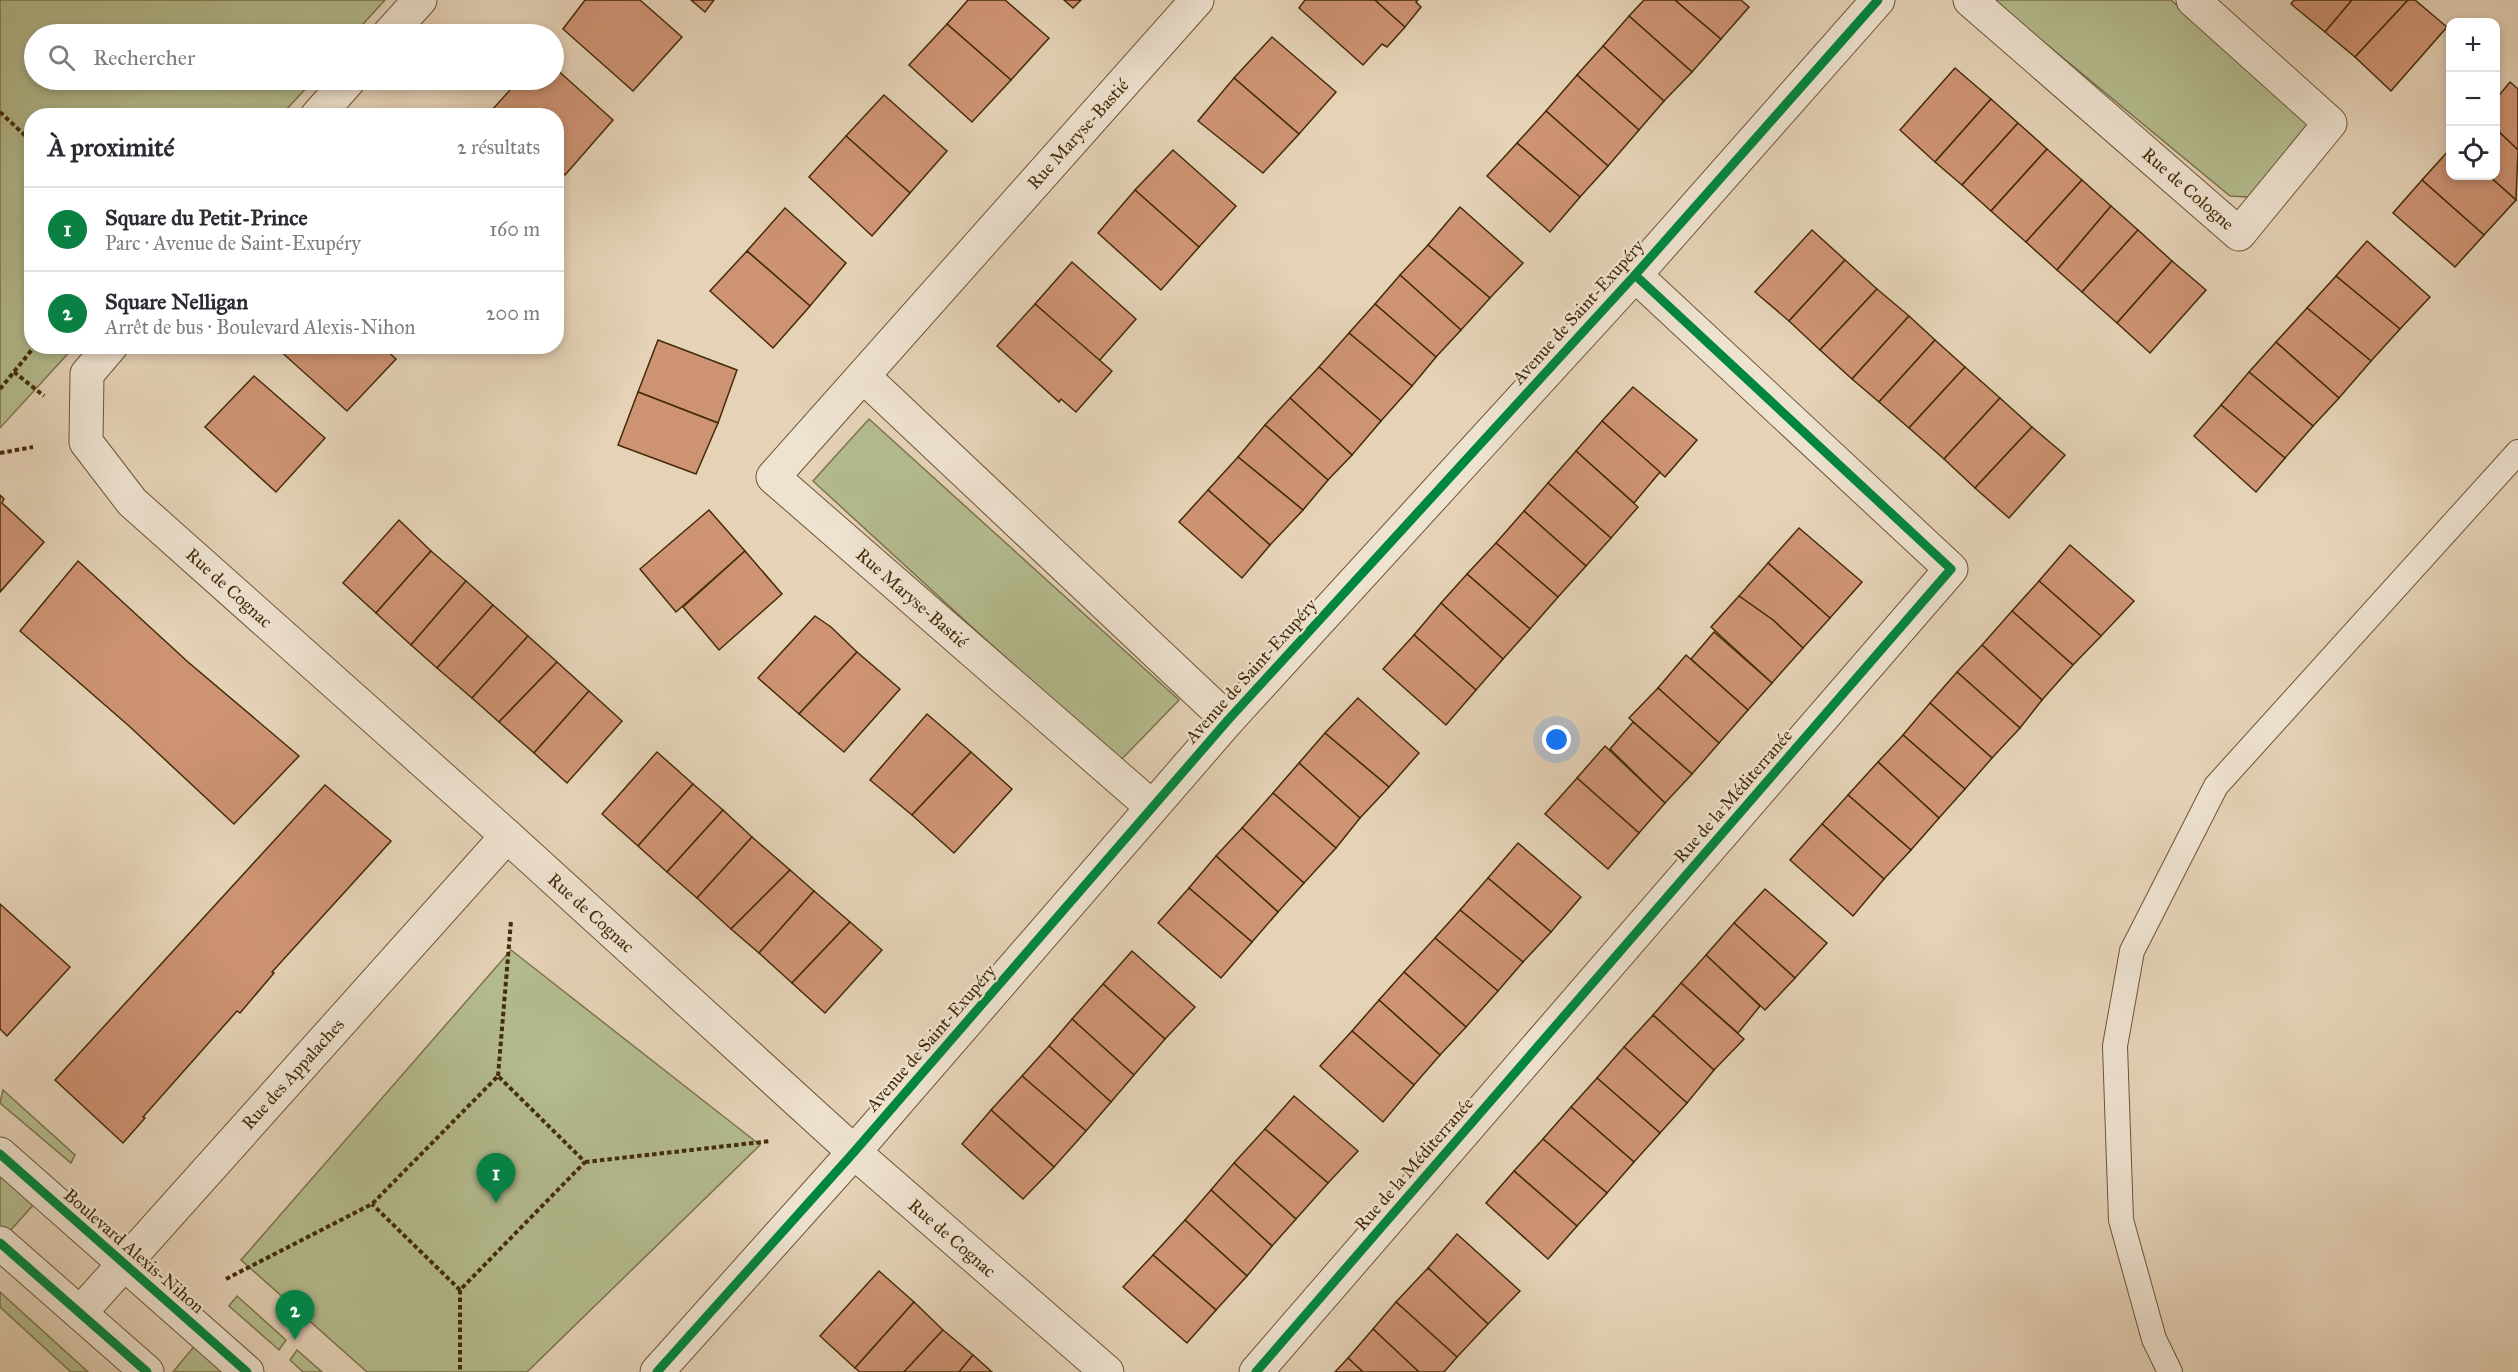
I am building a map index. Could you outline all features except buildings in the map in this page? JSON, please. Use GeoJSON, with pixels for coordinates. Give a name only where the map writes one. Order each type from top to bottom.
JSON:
{"type":"FeatureCollection","features":[{"type":"Feature","properties":{"kind":"street"},"geometry":{"type":"LineString","coordinates":[[398,24],[420,0]]}},
{"type":"Feature","properties":{"kind":"street","name":"Rue Maryse-Bastié"},"geometry":{"type":"LineString","coordinates":[[1152,807],[773,477],[1197,0]]}},
{"type":"Feature","properties":{"kind":"street","name":"Avenue de Saint-Exupéry"},"geometry":{"type":"LineString","coordinates":[[657,1372],[854,1152],[1228,720],[1635,274],[1878,0]]}},
{"type":"Feature","properties":{"kind":"street","name":"Rue de Cologne"},"geometry":{"type":"LineString","coordinates":[[1970,0],[2240,234],[2330,123],[2193,0]]}},
{"type":"Feature","properties":{"kind":"street"},"geometry":{"type":"LineString","coordinates":[[324,108],[340,90]]}},
{"type":"Feature","properties":{"kind":"street","name":"Rue de la Méditerranée"},"geometry":{"type":"LineString","coordinates":[[1256,1372],[1951,569],[1635,274]]}},
{"type":"Feature","properties":{"kind":"street","name":"Rue de Cognac"},"geometry":{"type":"LineString","coordinates":[[104,354],[87,374],[86,442],[132,502],[507,836],[854,1152],[1107,1372]]}},
{"type":"Feature","properties":{"kind":"street"},"geometry":{"type":"LineString","coordinates":[[863,376],[1228,720]]}},
{"type":"Feature","properties":{"kind":"street","name":"Rue des Appalaches"},"geometry":{"type":"LineString","coordinates":[[80,1313],[507,836]]}},
{"type":"Feature","properties":{"kind":"street","name":"Boulevard Alexis-Nihon"},"geometry":{"type":"LineString","coordinates":[[0,1154],[247,1372]]}},
{"type":"Feature","properties":{"kind":"street"},"geometry":{"type":"LineString","coordinates":[[0,1243],[147,1372]]}},
{"type":"Feature","properties":{"kind":"lane"},"geometry":{"type":"LineString","coordinates":[[2170,1372],[2154,1339],[2121,1220],[2115,1046],[2132,951],[2216,786],[2518,452]]}},
{"type":"Feature","properties":{"kind":"path"},"geometry":{"type":"LineString","coordinates":[[0,112],[24,134]]}},
{"type":"Feature","properties":{"kind":"path"},"geometry":{"type":"LineString","coordinates":[[0,389],[29,354]]}},
{"type":"Feature","properties":{"kind":"path"},"geometry":{"type":"LineString","coordinates":[[14,372],[46,398]]}},
{"type":"Feature","properties":{"kind":"path"},"geometry":{"type":"LineString","coordinates":[[0,453],[33,447]]}},
{"type":"Feature","properties":{"kind":"path"},"geometry":{"type":"LineString","coordinates":[[226,1280],[372,1204],[498,1076],[511,921]]}},
{"type":"Feature","properties":{"kind":"path"},"geometry":{"type":"LineString","coordinates":[[498,1076],[585,1162]]}},
{"type":"Feature","properties":{"kind":"path"},"geometry":{"type":"LineString","coordinates":[[460,1372],[460,1290],[585,1162],[771,1141]]}},
{"type":"Feature","properties":{"kind":"path"},"geometry":{"type":"LineString","coordinates":[[372,1204],[460,1290]]}},
{"type":"Feature","properties":{"kind":"green space"},"geometry":{"type":"Polygon","coordinates":[[[0,0],[385,0],[363,24],[24,24],[24,90],[305,90],[288,108],[24,108],[24,354],[68,354],[0,428],[0,0]]]}},
{"type":"Feature","properties":{"kind":"green space"},"geometry":{"type":"Polygon","coordinates":[[[1993,0],[2171,0],[2307,122],[2305,157],[2266,198],[2230,196],[1993,0]]]}},
{"type":"Feature","properties":{"kind":"green space"},"geometry":{"type":"Polygon","coordinates":[[[869,419],[1179,700],[1119,762],[813,481],[869,419]]]}},
{"type":"Feature","properties":{"kind":"green space"},"geometry":{"type":"Polygon","coordinates":[[[511,950],[760,1145],[527,1372],[367,1372],[241,1260],[511,950]]]}},
{"type":"Feature","properties":{"kind":"green space"},"geometry":{"type":"Polygon","coordinates":[[[3,1090],[75,1155],[71,1163],[0,1103],[3,1090]]]}},
{"type":"Feature","properties":{"kind":"green space"},"geometry":{"type":"Polygon","coordinates":[[[0,1170],[36,1202],[8,1233],[0,1226],[0,1170]]]}},
{"type":"Feature","properties":{"kind":"green space"},"geometry":{"type":"Polygon","coordinates":[[[0,1292],[88,1372],[71,1372],[0,1307],[0,1292]]]}},
{"type":"Feature","properties":{"kind":"green space"},"geometry":{"type":"Polygon","coordinates":[[[237,1296],[286,1340],[279,1350],[229,1306],[237,1296]]]}},
{"type":"Feature","properties":{"kind":"green space"},"geometry":{"type":"Polygon","coordinates":[[[196,1344],[228,1372],[173,1372],[196,1344]]]}},
{"type":"Feature","properties":{"kind":"green space"},"geometry":{"type":"Polygon","coordinates":[[[297,1350],[322,1372],[303,1372],[290,1360],[297,1350]]]}},
{"type":"Feature","properties":{"kind":"cycle path"},"geometry":{"type":"LineString","coordinates":[[657,1372],[854,1152],[1228,720],[1635,275],[1878,0]]}},
{"type":"Feature","properties":{"kind":"cycle path"},"geometry":{"type":"LineString","coordinates":[[1256,1372],[1951,569],[1635,275]]}},
{"type":"Feature","properties":{"kind":"cycle path"},"geometry":{"type":"LineString","coordinates":[[0,1154],[247,1372]]}},
{"type":"Feature","properties":{"kind":"cycle path"},"geometry":{"type":"LineString","coordinates":[[0,1243],[147,1372]]}},
{"type":"Feature","properties":{"kind":"place","name":"Square du Petit-Prince"},"geometry":{"type":"Point","coordinates":[496,1203]}},
{"type":"Feature","properties":{"kind":"place","name":"Square Nelligan"},"geometry":{"type":"Point","coordinates":[295,1340]}}]}
